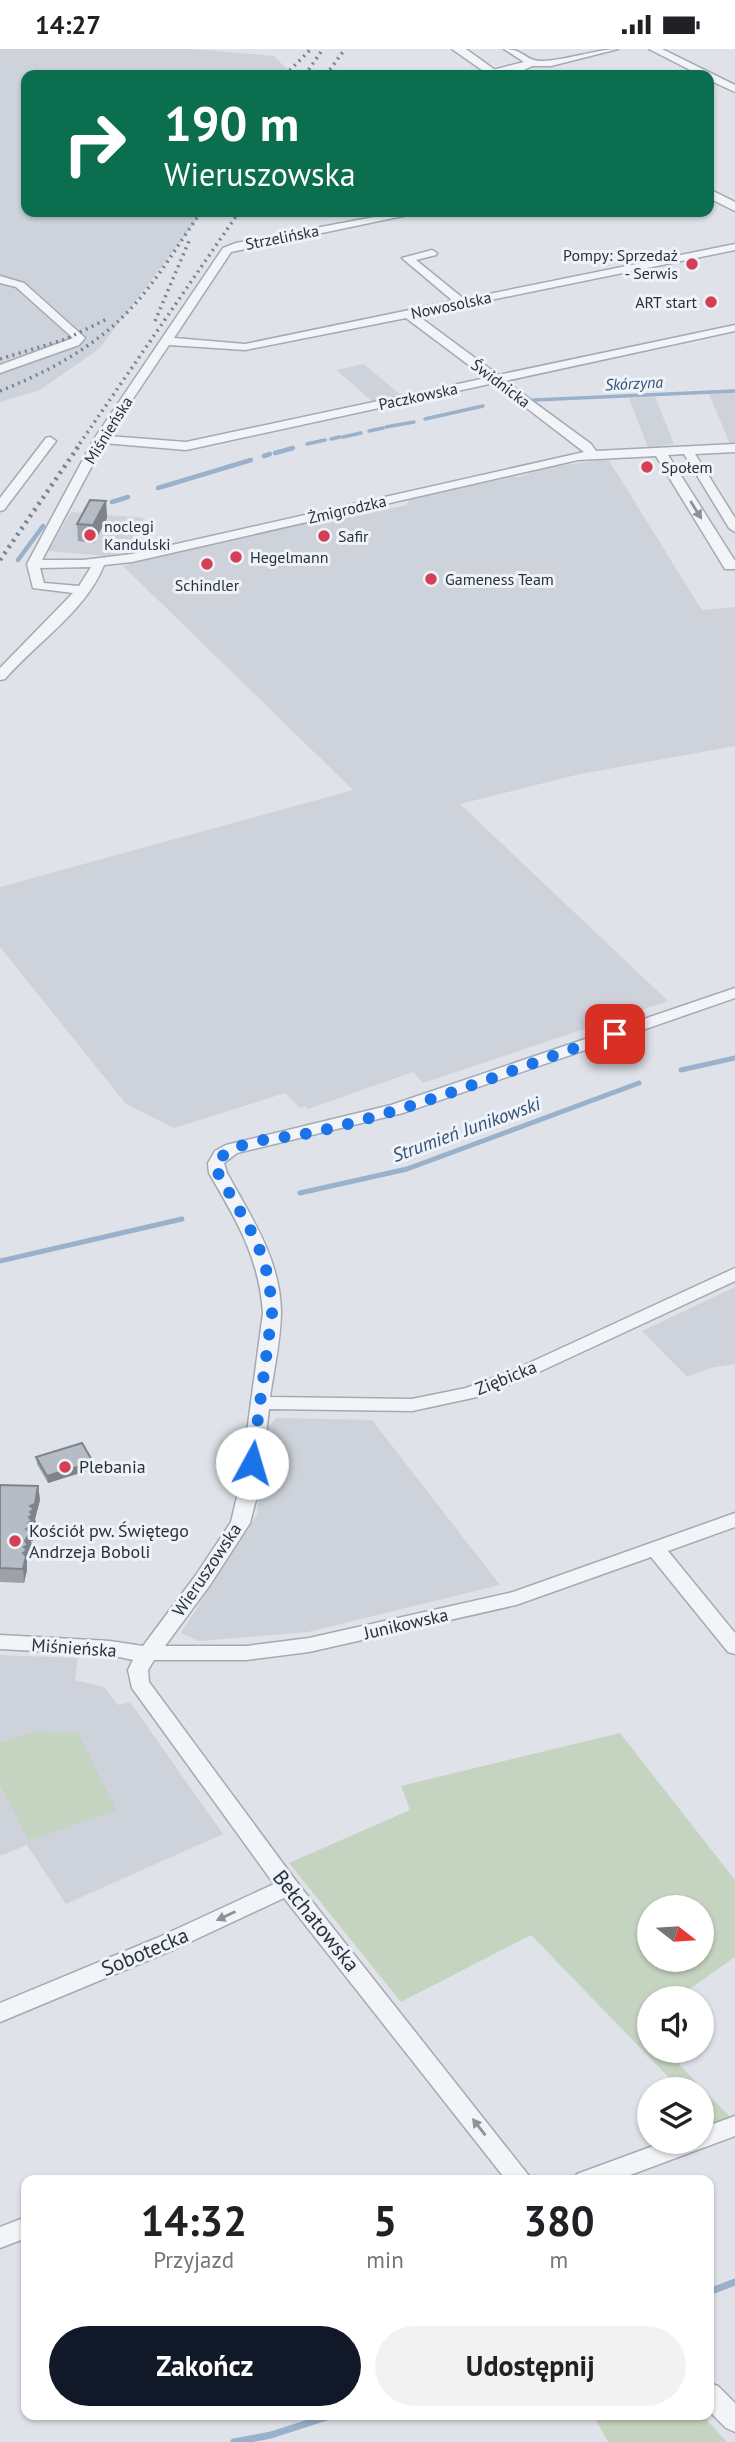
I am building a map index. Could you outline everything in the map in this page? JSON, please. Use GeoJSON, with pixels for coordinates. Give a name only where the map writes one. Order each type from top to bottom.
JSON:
{"type":"FeatureCollection","features":[{"type":"Feature","properties":{"kind":"street"},"geometry":{"type":"LineString","coordinates":[[458,49],[488,70]]}},
{"type":"Feature","properties":{"kind":"street"},"geometry":{"type":"LineString","coordinates":[[509,49],[530,63]]}},
{"type":"Feature","properties":{"kind":"street"},"geometry":{"type":"LineString","coordinates":[[513,70],[530,63],[551,63],[613,49]]}},
{"type":"Feature","properties":{"kind":"street"},"geometry":{"type":"LineString","coordinates":[[654,49],[696,70]]}},
{"type":"Feature","properties":{"kind":"street"},"geometry":{"type":"LineString","coordinates":[[714,79],[735,89]]}},
{"type":"Feature","properties":{"kind":"street"},"geometry":{"type":"LineString","coordinates":[[714,196],[733,205]]}},
{"type":"Feature","properties":{"kind":"street","name":"Strzelińska"},"geometry":{"type":"LineString","coordinates":[[230,248],[391,217]]}},
{"type":"Feature","properties":{"kind":"street","name":"Nowosolska"},"geometry":{"type":"LineString","coordinates":[[166,341],[245,347],[735,247]]}},
{"type":"Feature","properties":{"kind":"street","name":"Miśnieńska"},"geometry":{"type":"LineString","coordinates":[[33,563],[100,439],[230,248]]}},
{"type":"Feature","properties":{"kind":"street"},"geometry":{"type":"LineString","coordinates":[[432,253],[407,258],[462,303]]}},
{"type":"Feature","properties":{"kind":"street"},"geometry":{"type":"LineString","coordinates":[[0,279],[20,285],[79,338],[75,343],[0,369]]}},
{"type":"Feature","properties":{"kind":"street","name":"Świdnicka"},"geometry":{"type":"LineString","coordinates":[[408,314],[587,447],[592,455]]}},
{"type":"Feature","properties":{"kind":"street","name":"Paczkowska"},"geometry":{"type":"LineString","coordinates":[[100,439],[186,446],[735,328]]}},
{"type":"Feature","properties":{"kind":"street"},"geometry":{"type":"LineString","coordinates":[[2,500],[50,441]]}},
{"type":"Feature","properties":{"kind":"street","name":"Żmigrodzka"},"geometry":{"type":"LineString","coordinates":[[33,563],[99,562],[132,558],[502,472],[592,455],[735,448]]}},
{"type":"Feature","properties":{"kind":"street"},"geometry":{"type":"LineString","coordinates":[[687,450],[735,528]]}},
{"type":"Feature","properties":{"kind":"street"},"geometry":{"type":"LineString","coordinates":[[660,452],[730,566],[735,565]]}},
{"type":"Feature","properties":{"kind":"street"},"geometry":{"type":"LineString","coordinates":[[0,675],[82,590],[95,573],[99,562]]}},
{"type":"Feature","properties":{"kind":"street"},"geometry":{"type":"LineString","coordinates":[[33,563],[38,585],[50,589],[82,590]]}},
{"type":"Feature","properties":{"kind":"street","name":"Wieruszowska"},"geometry":{"type":"LineString","coordinates":[[149,1653],[203,1580],[240,1523],[248,1493],[272,1313],[269,1276],[259,1245],[218,1173],[216,1163],[221,1155],[247,1145],[307,1133],[397,1109],[735,993]]}},
{"type":"Feature","properties":{"kind":"street","name":"Ziębicka"},"geometry":{"type":"LineString","coordinates":[[259,1403],[412,1405],[470,1393],[529,1370],[735,1274]]}},
{"type":"Feature","properties":{"kind":"street","name":"Junikowska"},"geometry":{"type":"LineString","coordinates":[[149,1653],[247,1653],[309,1645],[503,1601],[735,1520]]}},
{"type":"Feature","properties":{"kind":"street"},"geometry":{"type":"LineString","coordinates":[[654,1548],[735,1647]]}},
{"type":"Feature","properties":{"kind":"street","name":"Miśnieńska"},"geometry":{"type":"LineString","coordinates":[[0,1642],[149,1653]]}},
{"type":"Feature","properties":{"kind":"street","name":"Bełchatowska"},"geometry":{"type":"LineString","coordinates":[[149,1653],[138,1670],[146,1696],[296,1896],[516,2175]]}},
{"type":"Feature","properties":{"kind":"street","name":"Sobotecka"},"geometry":{"type":"LineString","coordinates":[[0,2013],[165,1944],[296,1896]]}},
{"type":"Feature","properties":{"kind":"street"},"geometry":{"type":"LineString","coordinates":[[714,2134],[735,2126]]}},
{"type":"Feature","properties":{"kind":"street"},"geometry":{"type":"LineString","coordinates":[[601,2175],[659,2154]]}},
{"type":"Feature","properties":{"kind":"street"},"geometry":{"type":"LineString","coordinates":[[0,2238],[21,2229]]}},
{"type":"Feature","properties":{"kind":"street"},"geometry":{"type":"LineString","coordinates":[[714,2399],[735,2420]]}},
{"type":"Feature","properties":{"kind":"shaded area"},"geometry":{"type":"Polygon","coordinates":[[[0,49],[193,49],[274,56],[288,70],[21,70],[21,217],[199,217],[100,348],[40,390],[0,402],[0,49]]]}},
{"type":"Feature","properties":{"kind":"shaded area"},"geometry":{"type":"Polygon","coordinates":[[[364,364],[402,396],[373,402],[336,370],[364,364]]]}},
{"type":"Feature","properties":{"kind":"shaded area"},"geometry":{"type":"Polygon","coordinates":[[[735,393],[735,444],[730,444],[709,394],[735,393]]]}},
{"type":"Feature","properties":{"kind":"shaded area"},"geometry":{"type":"Polygon","coordinates":[[[655,397],[674,444],[648,448],[629,398],[655,397]]]}},
{"type":"Feature","properties":{"kind":"shaded area"},"geometry":{"type":"Polygon","coordinates":[[[608,459],[702,610],[735,607],[735,746],[580,774],[460,804],[668,1001],[423,1083],[413,1072],[308,1109],[306,1106],[300,1108],[285,1093],[174,1128],[126,1104],[0,947],[0,887],[353,790],[123,566],[257,533],[379,507],[383,510],[407,505],[408,500],[518,477],[545,468],[608,459]]]}},
{"type":"Feature","properties":{"kind":"shaded area"},"geometry":{"type":"Polygon","coordinates":[[[71,512],[144,518],[124,552],[106,556],[48,551],[71,512]]]}},
{"type":"Feature","properties":{"kind":"shaded area"},"geometry":{"type":"Polygon","coordinates":[[[735,1287],[735,1364],[710,1368],[687,1377],[642,1331],[735,1287]]]}},
{"type":"Feature","properties":{"kind":"shaded area"},"geometry":{"type":"Polygon","coordinates":[[[276,1418],[372,1420],[500,1585],[308,1632],[199,1641],[181,1633],[257,1514],[262,1461],[267,1455],[269,1445],[264,1439],[267,1428],[276,1418]]]}},
{"type":"Feature","properties":{"kind":"shaded area"},"geometry":{"type":"Polygon","coordinates":[[[0,1655],[78,1658],[75,1680],[104,1687],[118,1705],[130,1702],[223,1834],[66,1904],[27,1845],[0,1856],[0,1655]]]}},
{"type":"Feature","properties":{"kind":"green space"},"geometry":{"type":"Polygon","coordinates":[[[35,1732],[78,1733],[116,1810],[29,1841],[0,1785],[0,1743],[35,1732]]]}},
{"type":"Feature","properties":{"kind":"green space"},"geometry":{"type":"Polygon","coordinates":[[[620,1733],[735,1880],[735,1957],[714,1972],[714,1895],[637,1895],[637,1972],[714,1972],[694,1986],[637,1986],[637,2045],[531,1935],[401,2002],[289,1863],[410,1810],[401,1786],[620,1733]]]}},
{"type":"Feature","properties":{"kind":"green space"},"geometry":{"type":"Polygon","coordinates":[[[655,2063],[678,2063],[691,2077],[668,2077],[655,2063]]]}},
{"type":"Feature","properties":{"kind":"green space"},"geometry":{"type":"Polygon","coordinates":[[[714,2100],[732,2119],[714,2125],[714,2100]]]}},
{"type":"Feature","properties":{"kind":"green space"},"geometry":{"type":"Polygon","coordinates":[[[596,2420],[707,2420],[727,2442],[608,2442],[596,2420]]]}},
{"type":"Feature","properties":{"kind":"building"},"geometry":{"type":"Polygon","coordinates":[[[90,500],[106,501],[93,525],[77,524],[90,500]]]}},
{"type":"Feature","properties":{"kind":"building","name":"Plebania"},"geometry":{"type":"Polygon","coordinates":[[[82,1443],[93,1462],[47,1476],[36,1457],[82,1443]]]}},
{"type":"Feature","properties":{"kind":"building","name":"Kościół pw. Świętego Andrzeja Boboli"},"geometry":{"type":"Polygon","coordinates":[[[0,1485],[38,1486],[35,1504],[30,1506],[34,1509],[30,1512],[33,1515],[29,1517],[32,1521],[28,1523],[31,1526],[26,1529],[30,1532],[25,1541],[28,1545],[24,1547],[27,1550],[23,1553],[26,1556],[23,1569],[0,1568],[0,1485]]]}},
{"type":"Feature","properties":{"kind":"waterway","name":"Skórzyna"},"geometry":{"type":"LineString","coordinates":[[534,400],[735,391]]}},
{"type":"Feature","properties":{"kind":"waterway","name":"Skórzyna"},"geometry":{"type":"LineString","coordinates":[[425,419],[483,406]]}},
{"type":"Feature","properties":{"kind":"waterway","name":"Skórzyna"},"geometry":{"type":"LineString","coordinates":[[386,427],[414,422]]}},
{"type":"Feature","properties":{"kind":"waterway","name":"Skórzyna"},"geometry":{"type":"LineString","coordinates":[[369,431],[383,428]]}},
{"type":"Feature","properties":{"kind":"waterway","name":"Skórzyna"},"geometry":{"type":"LineString","coordinates":[[343,437],[361,433]]}},
{"type":"Feature","properties":{"kind":"waterway","name":"Skórzyna"},"geometry":{"type":"LineString","coordinates":[[331,439],[340,437]]}},
{"type":"Feature","properties":{"kind":"waterway","name":"Skórzyna"},"geometry":{"type":"LineString","coordinates":[[307,444],[325,440]]}},
{"type":"Feature","properties":{"kind":"waterway","name":"Skórzyna"},"geometry":{"type":"LineString","coordinates":[[275,453],[293,448],[290,449]]}},
{"type":"Feature","properties":{"kind":"waterway","name":"Skórzyna"},"geometry":{"type":"LineString","coordinates":[[264,456],[270,454]]}},
{"type":"Feature","properties":{"kind":"waterway","name":"Skórzyna"},"geometry":{"type":"LineString","coordinates":[[158,488],[251,460]]}},
{"type":"Feature","properties":{"kind":"waterway","name":"Skórzyna"},"geometry":{"type":"LineString","coordinates":[[112,502],[128,497]]}},
{"type":"Feature","properties":{"kind":"waterway","name":"Skórzyna"},"geometry":{"type":"LineString","coordinates":[[18,560],[43,526]]}},
{"type":"Feature","properties":{"kind":"waterway","name":"Strumień Junikowski"},"geometry":{"type":"LineString","coordinates":[[681,1070],[735,1058]]}},
{"type":"Feature","properties":{"kind":"waterway","name":"Strumień Junikowski"},"geometry":{"type":"LineString","coordinates":[[300,1193],[407,1169],[639,1083]]}},
{"type":"Feature","properties":{"kind":"waterway","name":"Strumień Junikowski"},"geometry":{"type":"LineString","coordinates":[[0,1261],[182,1219]]}},
{"type":"Feature","properties":{"kind":"waterway"},"geometry":{"type":"LineString","coordinates":[[714,2290],[735,2282]]}},
{"type":"Feature","properties":{"kind":"waterway"},"geometry":{"type":"LineString","coordinates":[[234,2442],[271,2435],[318,2420]]}},
{"type":"Feature","properties":{"kind":"railway"},"geometry":{"type":"LineString","coordinates":[[290,70],[311,49]]}},
{"type":"Feature","properties":{"kind":"railway"},"geometry":{"type":"LineString","coordinates":[[308,70],[323,49]]}},
{"type":"Feature","properties":{"kind":"railway"},"geometry":{"type":"LineString","coordinates":[[330,70],[345,49]]}},
{"type":"Feature","properties":{"kind":"railway"},"geometry":{"type":"LineString","coordinates":[[0,391],[73,355],[121,319],[153,282],[198,217]]}},
{"type":"Feature","properties":{"kind":"railway"},"geometry":{"type":"LineString","coordinates":[[76,449],[236,217]]}},
{"type":"Feature","properties":{"kind":"railway"},"geometry":{"type":"LineString","coordinates":[[155,321],[189,241]]}},
{"type":"Feature","properties":{"kind":"railway"},"geometry":{"type":"LineString","coordinates":[[0,359],[66,339],[109,318]]}},
{"type":"Feature","properties":{"kind":"railway"},"geometry":{"type":"LineString","coordinates":[[0,560],[78,447]]}},
{"type":"Feature","properties":{"kind":"place","name":"Pompy: Sprzedaż - Serwis"},"geometry":{"type":"Point","coordinates":[692,264]}},
{"type":"Feature","properties":{"kind":"place","name":"ART start"},"geometry":{"type":"Point","coordinates":[711,302]}},
{"type":"Feature","properties":{"kind":"place","name":"Społem"},"geometry":{"type":"Point","coordinates":[647,467]}},
{"type":"Feature","properties":{"kind":"place","name":"noclegi Kandulski"},"geometry":{"type":"Point","coordinates":[90,535]}},
{"type":"Feature","properties":{"kind":"place","name":"Safir"},"geometry":{"type":"Point","coordinates":[324,536]}},
{"type":"Feature","properties":{"kind":"place","name":"Hegelmann"},"geometry":{"type":"Point","coordinates":[236,557]}},
{"type":"Feature","properties":{"kind":"place","name":"Schindler"},"geometry":{"type":"Point","coordinates":[207,564]}},
{"type":"Feature","properties":{"kind":"place","name":"Gameness Team"},"geometry":{"type":"Point","coordinates":[431,579]}},
{"type":"Feature","properties":{"kind":"place","name":"Plebania"},"geometry":{"type":"Point","coordinates":[65,1467]}},
{"type":"Feature","properties":{"kind":"place","name":"Kościół pw. Świętego Andrzeja Boboli"},"geometry":{"type":"Point","coordinates":[15,1541]}},
{"type":"Feature","properties":{"kind":"route"},"geometry":{"type":"LineString","coordinates":[[252,1463],[272,1313],[269,1276],[259,1245],[218,1173],[216,1163],[221,1155],[247,1145],[307,1133],[397,1109],[615,1034]]}}]}
